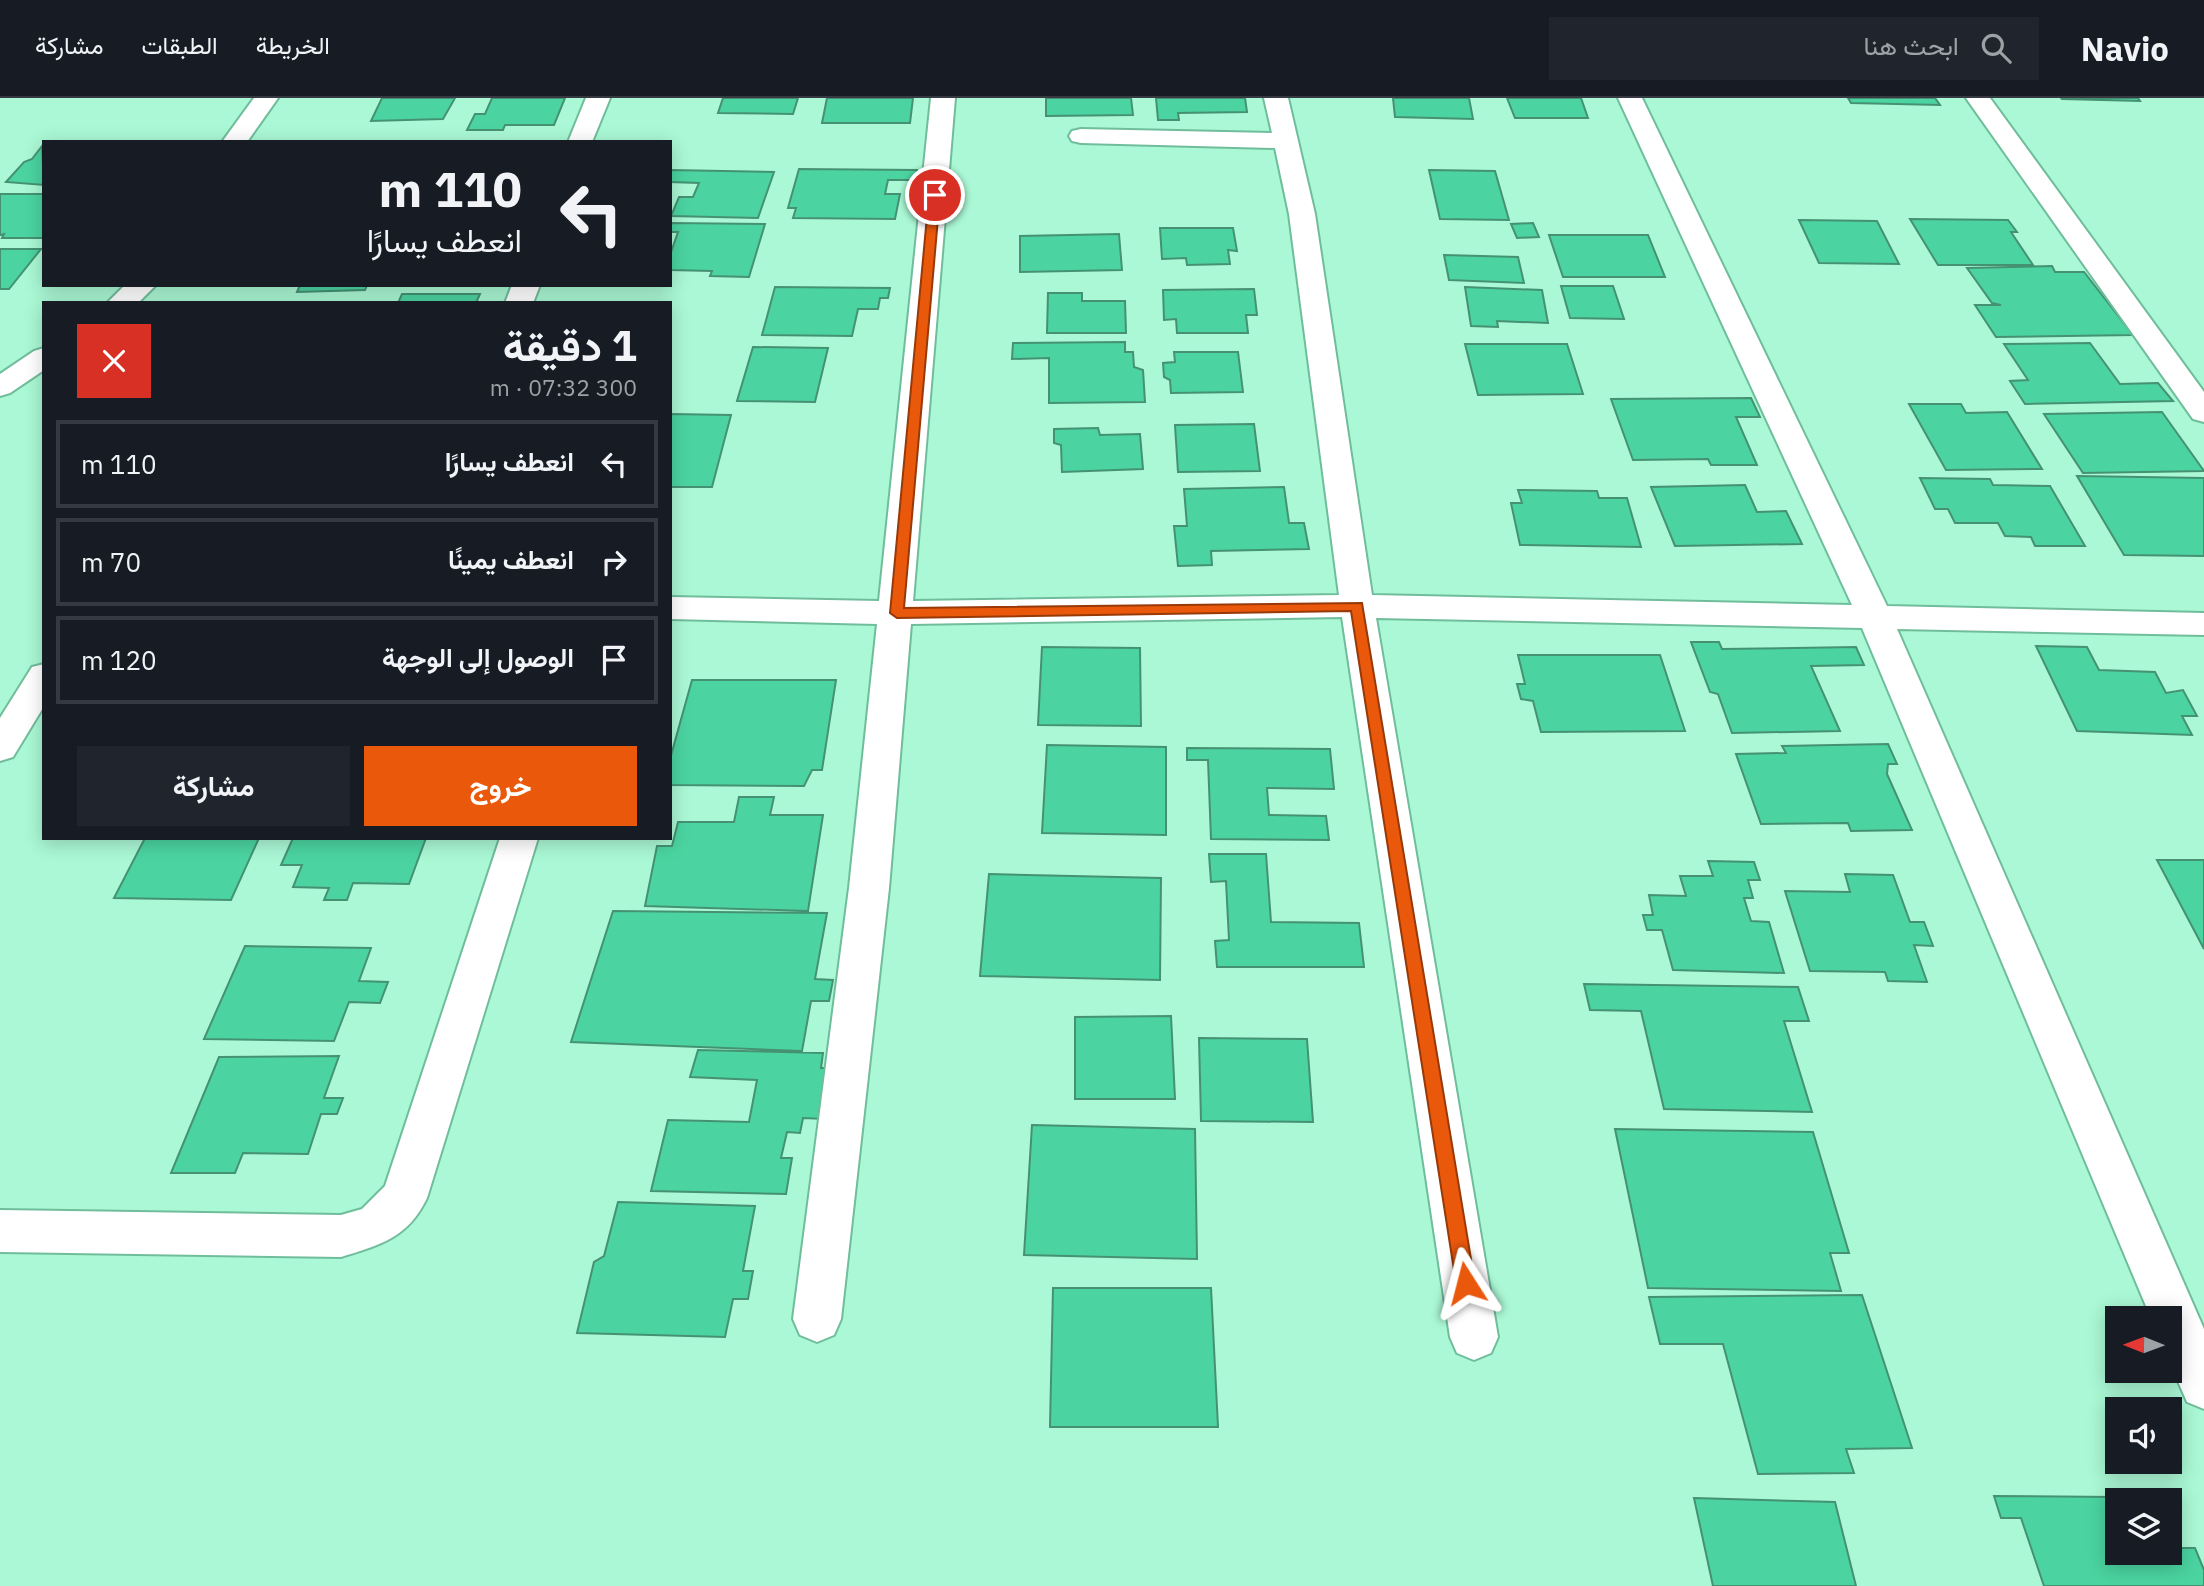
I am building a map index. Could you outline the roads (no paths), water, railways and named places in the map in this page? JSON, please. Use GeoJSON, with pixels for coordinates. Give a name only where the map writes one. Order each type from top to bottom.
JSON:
{"type":"FeatureCollection","features":[{"type":"Feature","properties":{"kind":"street"},"geometry":{"type":"LineString","coordinates":[[235,140],[266,98]]}},
{"type":"Feature","properties":{"kind":"street"},"geometry":{"type":"LineString","coordinates":[[581,140],[598,98]]}},
{"type":"Feature","properties":{"kind":"street"},"geometry":{"type":"LineString","coordinates":[[817,1319],[869,888],[886,686],[897,613],[943,98]]}},
{"type":"Feature","properties":{"kind":"street"},"geometry":{"type":"LineString","coordinates":[[1276,98],[1302,214],[1357,606],[1474,1337]]}},
{"type":"Feature","properties":{"kind":"street"},"geometry":{"type":"LineString","coordinates":[[1630,98],[1874,615],[2204,1385]]}},
{"type":"Feature","properties":{"kind":"street"},"geometry":{"type":"LineString","coordinates":[[1978,98],[2204,413]]}},
{"type":"Feature","properties":{"kind":"street"},"geometry":{"type":"LineString","coordinates":[[1081,136],[1286,141]]}},
{"type":"Feature","properties":{"kind":"street"},"geometry":{"type":"LineString","coordinates":[[123,301],[140,287]]}},
{"type":"Feature","properties":{"kind":"street"},"geometry":{"type":"LineString","coordinates":[[0,387],[42,358]]}},
{"type":"Feature","properties":{"kind":"street"},"geometry":{"type":"LineString","coordinates":[[672,608],[897,613],[1357,606],[2204,624]]}},
{"type":"Feature","properties":{"kind":"street"},"geometry":{"type":"LineString","coordinates":[[0,748],[42,680]]}},
{"type":"Feature","properties":{"kind":"street"},"geometry":{"type":"LineString","coordinates":[[0,1231],[341,1236],[377,1225],[404,1198],[518,840]]}}]}
